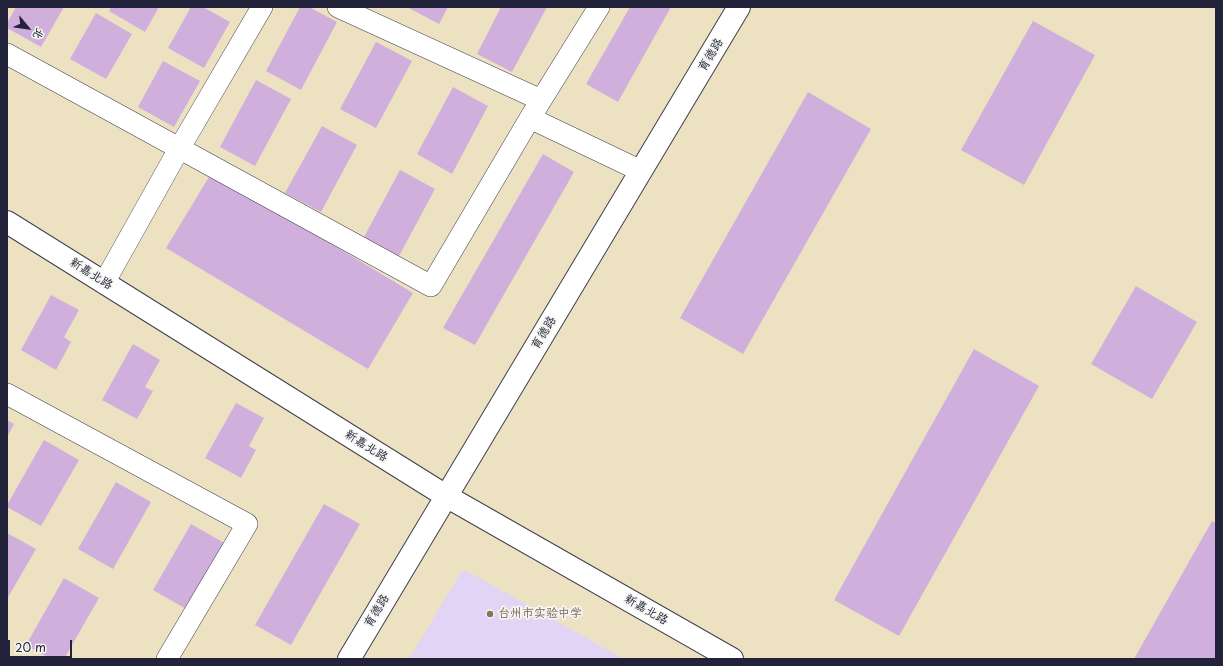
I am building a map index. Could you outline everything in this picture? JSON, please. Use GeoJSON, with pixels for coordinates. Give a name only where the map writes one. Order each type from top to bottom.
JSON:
{"type":"FeatureCollection","features":[{"type":"Feature","properties":{"kind":"street"},"geometry":{"type":"LineString","coordinates":[[104,283],[179,149],[262,7]]}},
{"type":"Feature","properties":{"kind":"street"},"geometry":{"type":"LineString","coordinates":[[338,7],[541,100]]}},
{"type":"Feature","properties":{"kind":"street"},"geometry":{"type":"LineString","coordinates":[[7,54],[431,286],[530,118],[599,7]]}},
{"type":"Feature","properties":{"kind":"street","name":"育德路"},"geometry":{"type":"LineString","coordinates":[[349,659],[739,7]]}},
{"type":"Feature","properties":{"kind":"street"},"geometry":{"type":"LineString","coordinates":[[530,118],[641,171]]}},
{"type":"Feature","properties":{"kind":"street","name":"新嘉北路"},"geometry":{"type":"LineString","coordinates":[[7,222],[446,496],[732,659]]}},
{"type":"Feature","properties":{"kind":"street"},"geometry":{"type":"LineString","coordinates":[[7,394],[247,524],[167,659]]}},
{"type":"Feature","properties":{"kind":"shaded area","name":"台州市实验中学"},"geometry":{"type":"Polygon","coordinates":[[[463,569],[624,659],[409,659],[463,569]]]}},
{"type":"Feature","properties":{"kind":"building"},"geometry":{"type":"Polygon","coordinates":[[[16,7],[64,7],[41,47],[7,28],[7,23],[16,7]]]}},
{"type":"Feature","properties":{"kind":"building"},"geometry":{"type":"Polygon","coordinates":[[[111,7],[159,7],[145,32],[109,11],[111,7]]]}},
{"type":"Feature","properties":{"kind":"building"},"geometry":{"type":"Polygon","coordinates":[[[191,7],[203,7],[230,22],[204,68],[168,48],[191,7]]]}},
{"type":"Feature","properties":{"kind":"building"},"geometry":{"type":"Polygon","coordinates":[[[300,7],[309,7],[337,22],[301,90],[266,71],[300,7]]]}},
{"type":"Feature","properties":{"kind":"building"},"geometry":{"type":"Polygon","coordinates":[[[407,7],[448,7],[439,24],[407,7]]]}},
{"type":"Feature","properties":{"kind":"building"},"geometry":{"type":"Polygon","coordinates":[[[501,7],[547,7],[512,72],[477,54],[501,7]]]}},
{"type":"Feature","properties":{"kind":"building"},"geometry":{"type":"Polygon","coordinates":[[[630,7],[671,7],[618,102],[586,84],[630,7]]]}},
{"type":"Feature","properties":{"kind":"building"},"geometry":{"type":"Polygon","coordinates":[[[96,13],[132,34],[106,79],[70,59],[96,13]]]}},
{"type":"Feature","properties":{"kind":"building"},"geometry":{"type":"Polygon","coordinates":[[[1033,21],[1095,55],[1024,185],[961,150],[1033,21]]]}},
{"type":"Feature","properties":{"kind":"building"},"geometry":{"type":"Polygon","coordinates":[[[376,42],[412,61],[376,128],[340,109],[376,42]]]}},
{"type":"Feature","properties":{"kind":"building"},"geometry":{"type":"Polygon","coordinates":[[[163,61],[200,81],[174,127],[138,107],[163,61]]]}},
{"type":"Feature","properties":{"kind":"building"},"geometry":{"type":"Polygon","coordinates":[[[256,80],[291,99],[255,166],[220,147],[256,80]]]}},
{"type":"Feature","properties":{"kind":"building"},"geometry":{"type":"Polygon","coordinates":[[[453,87],[488,106],[452,174],[417,154],[453,87]]]}},
{"type":"Feature","properties":{"kind":"building"},"geometry":{"type":"Polygon","coordinates":[[[808,92],[871,129],[743,354],[680,318],[808,92]]]}},
{"type":"Feature","properties":{"kind":"building"},"geometry":{"type":"Polygon","coordinates":[[[322,126],[357,145],[321,212],[285,193],[322,126]]]}},
{"type":"Feature","properties":{"kind":"building"},"geometry":{"type":"Polygon","coordinates":[[[543,154],[574,172],[475,345],[443,328],[543,154]]]}},
{"type":"Feature","properties":{"kind":"building"},"geometry":{"type":"Polygon","coordinates":[[[400,170],[435,189],[399,256],[364,237],[400,170]]]}},
{"type":"Feature","properties":{"kind":"building"},"geometry":{"type":"Polygon","coordinates":[[[212,172],[413,293],[368,369],[166,248],[212,172]]]}},
{"type":"Feature","properties":{"kind":"building"},"geometry":{"type":"Polygon","coordinates":[[[1136,286],[1197,322],[1152,399],[1091,364],[1136,286]]]}},
{"type":"Feature","properties":{"kind":"building"},"geometry":{"type":"Polygon","coordinates":[[[51,295],[79,310],[64,337],[71,342],[56,370],[21,350],[51,295]]]}},
{"type":"Feature","properties":{"kind":"building"},"geometry":{"type":"Polygon","coordinates":[[[133,344],[160,360],[145,387],[153,391],[137,419],[102,400],[133,344]]]}},
{"type":"Feature","properties":{"kind":"building"},"geometry":{"type":"Polygon","coordinates":[[[974,349],[1039,386],[899,636],[834,600],[974,349]]]}},
{"type":"Feature","properties":{"kind":"building"},"geometry":{"type":"Polygon","coordinates":[[[236,403],[264,418],[249,446],[256,450],[241,478],[205,458],[236,403]]]}},
{"type":"Feature","properties":{"kind":"building"},"geometry":{"type":"Polygon","coordinates":[[[7,420],[14,424],[7,437],[7,420]]]}},
{"type":"Feature","properties":{"kind":"building"},"geometry":{"type":"Polygon","coordinates":[[[44,440],[79,460],[41,526],[7,507],[7,505],[44,440]]]}},
{"type":"Feature","properties":{"kind":"building"},"geometry":{"type":"Polygon","coordinates":[[[116,482],[151,502],[113,569],[78,549],[116,482]]]}},
{"type":"Feature","properties":{"kind":"building"},"geometry":{"type":"Polygon","coordinates":[[[324,504],[360,524],[291,645],[255,625],[324,504]]]}},
{"type":"Feature","properties":{"kind":"building"},"geometry":{"type":"Polygon","coordinates":[[[1212,521],[1216,523],[1216,659],[1134,659],[1212,521]]]}},
{"type":"Feature","properties":{"kind":"building"},"geometry":{"type":"Polygon","coordinates":[[[191,524],[226,544],[188,610],[153,590],[191,524]]]}},
{"type":"Feature","properties":{"kind":"building"},"geometry":{"type":"Polygon","coordinates":[[[7,533],[36,549],[7,599],[7,533]]]}},
{"type":"Feature","properties":{"kind":"building"},"geometry":{"type":"Polygon","coordinates":[[[64,578],[99,598],[64,659],[51,659],[26,645],[64,578]]]}},
{"type":"Feature","properties":{"kind":"place","name":"台州市实验中学"},"geometry":{"type":"Point","coordinates":[490,614]}}]}
